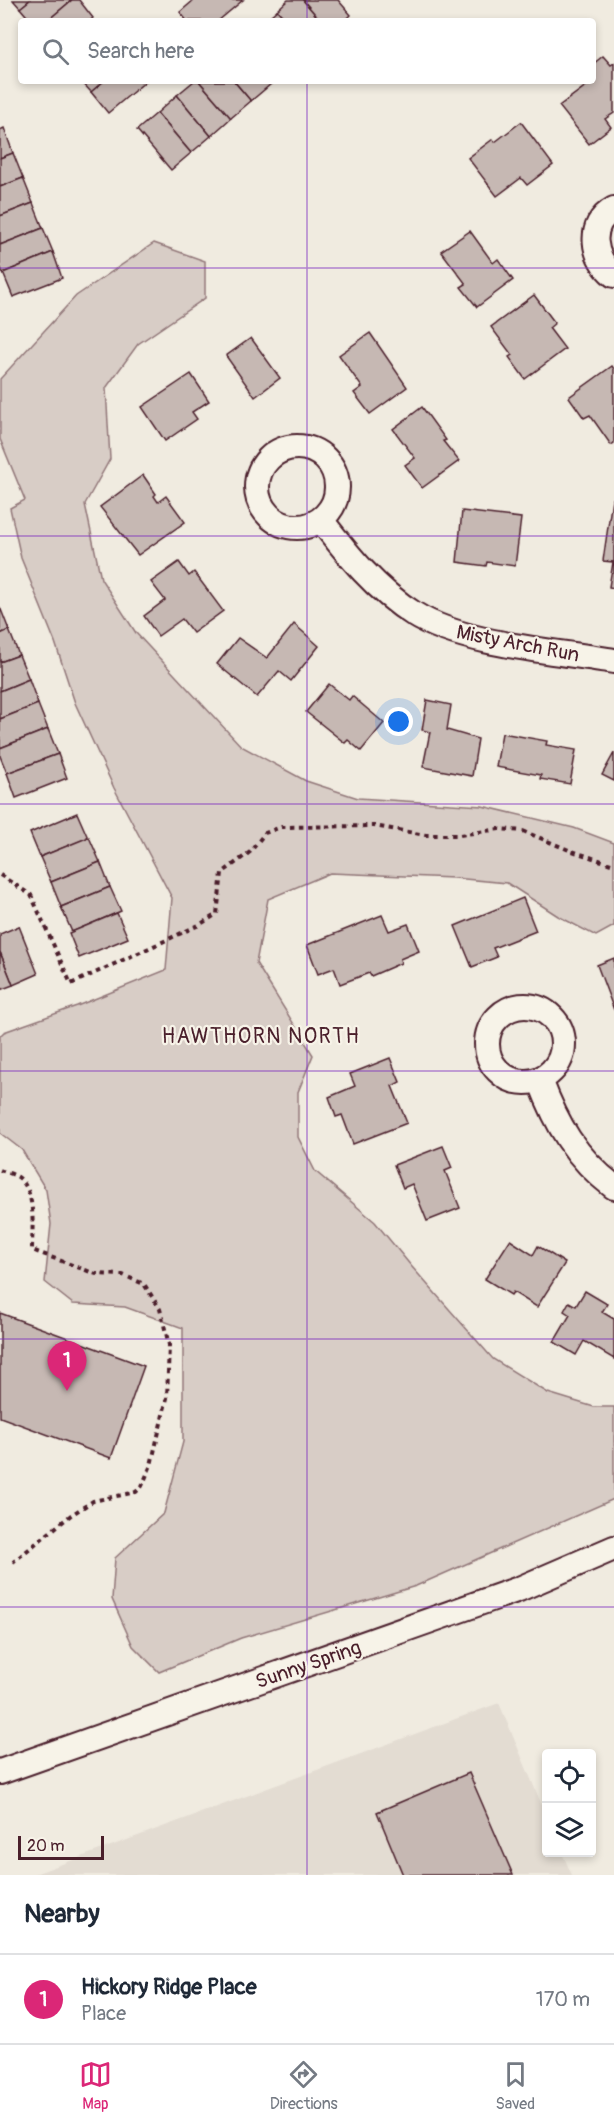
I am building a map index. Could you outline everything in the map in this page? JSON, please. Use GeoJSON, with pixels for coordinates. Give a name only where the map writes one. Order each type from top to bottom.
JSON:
{"type":"FeatureCollection","features":[{"type":"Feature","properties":{"kind":"street"},"geometry":{"type":"LineString","coordinates":[[614,209],[600,223],[595,236],[595,250],[602,265],[614,276]]}},
{"type":"Feature","properties":{"kind":"street","name":"Misty Arch Run"},"geometry":{"type":"LineString","coordinates":[[321,520],[353,561],[385,592],[415,615],[452,631],[485,639],[614,661]]}},
{"type":"Feature","properties":{"kind":"street"},"geometry":{"type":"LineString","coordinates":[[540,1080],[554,1115],[576,1151],[599,1176],[614,1187]]}},
{"type":"Feature","properties":{"kind":"street","name":"Sunny Spring"},"geometry":{"type":"LineString","coordinates":[[0,1772],[519,1589],[614,1548]]}},
{"type":"Feature","properties":{"kind":"path"},"geometry":{"type":"LineString","coordinates":[[0,875],[31,895],[70,984],[199,925],[217,914],[222,873],[250,852],[265,833],[281,827],[374,826],[426,835],[460,836],[499,829],[523,831],[568,850],[614,865]]}},
{"type":"Feature","properties":{"kind":"path"},"geometry":{"type":"LineString","coordinates":[[0,1170],[18,1177],[27,1190],[33,1214],[32,1250],[96,1274],[123,1275],[144,1284],[160,1309],[169,1345],[167,1398],[151,1465],[142,1486],[136,1492],[93,1501],[71,1515],[13,1562]]}},
{"type":"Feature","properties":{"kind":"shaded area"},"geometry":{"type":"Polygon","coordinates":[[[154,243],[205,261],[205,298],[138,344],[106,388],[110,459],[85,504],[101,579],[136,633],[241,746],[306,781],[358,798],[482,806],[574,828],[614,843],[614,926],[596,936],[558,916],[507,883],[454,878],[330,873],[268,899],[256,963],[313,1055],[298,1092],[298,1137],[315,1171],[375,1222],[493,1359],[548,1393],[594,1407],[614,1407],[614,1499],[416,1586],[241,1638],[159,1672],[133,1646],[112,1599],[115,1558],[164,1513],[183,1442],[183,1328],[125,1307],[73,1304],[45,1282],[51,1224],[46,1190],[22,1150],[0,1133],[0,1036],[4,1032],[77,1006],[166,970],[172,898],[114,788],[75,703],[55,642],[21,558],[10,508],[25,500],[0,439],[0,379],[76,296],[154,243]]]}},
{"type":"Feature","properties":{"kind":"shaded area"},"geometry":{"type":"Polygon","coordinates":[[[499,1703],[542,1805],[542,1857],[564,1857],[572,1875],[32,1875],[499,1703]]]}},
{"type":"Feature","properties":{"kind":"building"},"geometry":{"type":"Polygon","coordinates":[[[13,0],[30,0],[20,8],[13,0]]]}},
{"type":"Feature","properties":{"kind":"building"},"geometry":{"type":"Polygon","coordinates":[[[30,0],[72,0],[51,18],[28,18],[20,8],[30,0]]]}},
{"type":"Feature","properties":{"kind":"building"},"geometry":{"type":"Polygon","coordinates":[[[72,0],[79,0],[93,18],[51,18],[72,0]]]}},
{"type":"Feature","properties":{"kind":"building"},"geometry":{"type":"Polygon","coordinates":[[[194,0],[243,0],[222,18],[185,18],[180,12],[194,0]]]}},
{"type":"Feature","properties":{"kind":"building"},"geometry":{"type":"Polygon","coordinates":[[[288,0],[303,0],[318,18],[284,18],[277,10],[288,0]]]}},
{"type":"Feature","properties":{"kind":"building"},"geometry":{"type":"Polygon","coordinates":[[[303,0],[338,0],[351,15],[348,18],[318,18],[303,0]]]}},
{"type":"Feature","properties":{"kind":"building"},"geometry":{"type":"Polygon","coordinates":[[[277,10],[284,18],[268,18],[277,10]]]}},
{"type":"Feature","properties":{"kind":"building"},"geometry":{"type":"Polygon","coordinates":[[[603,56],[611,65],[614,63],[614,113],[605,119],[611,127],[589,144],[559,106],[586,84],[596,84],[596,62],[603,56]]]}},
{"type":"Feature","properties":{"kind":"building"},"geometry":{"type":"Polygon","coordinates":[[[84,84],[100,84],[91,92],[84,84]]]}},
{"type":"Feature","properties":{"kind":"building"},"geometry":{"type":"Polygon","coordinates":[[[100,84],[142,84],[108,113],[91,92],[100,84]]]}},
{"type":"Feature","properties":{"kind":"building"},"geometry":{"type":"Polygon","coordinates":[[[190,84],[202,84],[231,118],[211,136],[177,95],[190,84]]]}},
{"type":"Feature","properties":{"kind":"building"},"geometry":{"type":"Polygon","coordinates":[[[202,84],[237,84],[251,101],[231,118],[202,84]]]}},
{"type":"Feature","properties":{"kind":"building"},"geometry":{"type":"Polygon","coordinates":[[[237,84],[271,84],[251,101],[237,84]]]}},
{"type":"Feature","properties":{"kind":"building"},"geometry":{"type":"Polygon","coordinates":[[[177,95],[211,136],[191,153],[157,113],[177,95]]]}},
{"type":"Feature","properties":{"kind":"building"},"geometry":{"type":"Polygon","coordinates":[[[157,113],[191,153],[171,170],[137,130],[157,113]]]}},
{"type":"Feature","properties":{"kind":"building"},"geometry":{"type":"Polygon","coordinates":[[[521,122],[553,165],[527,185],[521,178],[497,196],[468,158],[493,139],[495,142],[521,122]]]}},
{"type":"Feature","properties":{"kind":"building"},"geometry":{"type":"Polygon","coordinates":[[[4,128],[13,153],[0,158],[0,130],[4,128]]]}},
{"type":"Feature","properties":{"kind":"building"},"geometry":{"type":"Polygon","coordinates":[[[13,153],[23,178],[0,187],[0,158],[13,153]]]}},
{"type":"Feature","properties":{"kind":"building"},"geometry":{"type":"Polygon","coordinates":[[[23,178],[33,203],[0,216],[0,187],[23,178]]]}},
{"type":"Feature","properties":{"kind":"building"},"geometry":{"type":"Polygon","coordinates":[[[33,203],[43,228],[0,245],[0,216],[33,203]]]}},
{"type":"Feature","properties":{"kind":"building"},"geometry":{"type":"Polygon","coordinates":[[[43,228],[53,252],[3,273],[0,266],[0,245],[43,228]]]}},
{"type":"Feature","properties":{"kind":"building"},"geometry":{"type":"Polygon","coordinates":[[[470,231],[493,263],[498,259],[513,280],[477,307],[461,287],[466,284],[441,251],[470,231]]]}},
{"type":"Feature","properties":{"kind":"building"},"geometry":{"type":"Polygon","coordinates":[[[53,252],[62,278],[13,297],[3,273],[53,252]]]}},
{"type":"Feature","properties":{"kind":"building"},"geometry":{"type":"Polygon","coordinates":[[[534,295],[555,323],[549,328],[565,349],[525,379],[509,357],[512,355],[491,327],[534,295]]]}},
{"type":"Feature","properties":{"kind":"building"},"geometry":{"type":"Polygon","coordinates":[[[370,333],[407,387],[370,414],[354,393],[362,387],[339,355],[370,333]]]}},
{"type":"Feature","properties":{"kind":"building"},"geometry":{"type":"Polygon","coordinates":[[[251,338],[280,378],[255,397],[226,356],[251,338]]]}},
{"type":"Feature","properties":{"kind":"building"},"geometry":{"type":"Polygon","coordinates":[[[612,366],[614,369],[614,443],[611,445],[590,415],[584,418],[569,397],[612,366]]]}},
{"type":"Feature","properties":{"kind":"building"},"geometry":{"type":"Polygon","coordinates":[[[191,374],[209,401],[192,412],[197,419],[165,441],[142,407],[191,374]]]}},
{"type":"Feature","properties":{"kind":"building"},"geometry":{"type":"Polygon","coordinates":[[[422,407],[446,440],[443,441],[459,461],[422,488],[405,465],[415,458],[393,429],[422,407]]]}},
{"type":"Feature","properties":{"kind":"building"},"geometry":{"type":"Polygon","coordinates":[[[143,475],[156,494],[154,496],[158,502],[166,496],[185,522],[138,555],[100,507],[143,475]]]}},
{"type":"Feature","properties":{"kind":"building"},"geometry":{"type":"Polygon","coordinates":[[[612,499],[614,499],[614,588],[609,587],[613,562],[603,561],[612,499]]]}},
{"type":"Feature","properties":{"kind":"building"},"geometry":{"type":"Polygon","coordinates":[[[462,511],[521,518],[515,566],[487,562],[486,566],[457,562],[462,511]]]}},
{"type":"Feature","properties":{"kind":"building"},"geometry":{"type":"Polygon","coordinates":[[[179,562],[189,576],[194,572],[223,611],[193,633],[182,619],[158,636],[144,616],[165,600],[151,582],[179,562]]]}},
{"type":"Feature","properties":{"kind":"building"},"geometry":{"type":"Polygon","coordinates":[[[0,607],[9,630],[0,634],[0,607]]]}},
{"type":"Feature","properties":{"kind":"building"},"geometry":{"type":"Polygon","coordinates":[[[294,624],[319,646],[291,681],[279,671],[257,697],[217,664],[238,638],[267,658],[294,624]]]}},
{"type":"Feature","properties":{"kind":"building"},"geometry":{"type":"Polygon","coordinates":[[[9,630],[19,655],[0,662],[0,634],[9,630]]]}},
{"type":"Feature","properties":{"kind":"building"},"geometry":{"type":"Polygon","coordinates":[[[19,655],[29,679],[0,691],[0,662],[19,655]]]}},
{"type":"Feature","properties":{"kind":"building"},"geometry":{"type":"Polygon","coordinates":[[[29,679],[38,704],[0,719],[0,691],[29,679]]]}},
{"type":"Feature","properties":{"kind":"building"},"geometry":{"type":"Polygon","coordinates":[[[329,684],[349,700],[352,696],[384,723],[361,751],[348,740],[345,743],[306,712],[329,684]]]}},
{"type":"Feature","properties":{"kind":"building"},"geometry":{"type":"Polygon","coordinates":[[[427,700],[451,705],[447,730],[478,739],[472,776],[423,767],[430,732],[422,730],[427,700]]]}},
{"type":"Feature","properties":{"kind":"building"},"geometry":{"type":"Polygon","coordinates":[[[38,704],[48,729],[0,748],[0,719],[38,704]]]}},
{"type":"Feature","properties":{"kind":"building"},"geometry":{"type":"Polygon","coordinates":[[[48,729],[58,754],[7,773],[0,756],[0,748],[48,729]]]}},
{"type":"Feature","properties":{"kind":"building"},"geometry":{"type":"Polygon","coordinates":[[[502,733],[547,741],[546,745],[576,750],[570,784],[540,779],[541,775],[496,767],[502,733]]]}},
{"type":"Feature","properties":{"kind":"building"},"geometry":{"type":"Polygon","coordinates":[[[614,753],[614,781],[602,775],[614,753]]]}},
{"type":"Feature","properties":{"kind":"building"},"geometry":{"type":"Polygon","coordinates":[[[58,754],[67,778],[16,798],[7,773],[58,754]]]}},
{"type":"Feature","properties":{"kind":"building"},"geometry":{"type":"Polygon","coordinates":[[[77,813],[88,838],[40,857],[30,833],[77,813]]]}},
{"type":"Feature","properties":{"kind":"building"},"geometry":{"type":"Polygon","coordinates":[[[89,837],[100,862],[51,882],[40,857],[89,837]]]}},
{"type":"Feature","properties":{"kind":"building"},"geometry":{"type":"Polygon","coordinates":[[[100,862],[110,887],[61,907],[51,882],[100,862]]]}},
{"type":"Feature","properties":{"kind":"building"},"geometry":{"type":"Polygon","coordinates":[[[110,887],[121,911],[72,932],[61,907],[110,887]]]}},
{"type":"Feature","properties":{"kind":"building"},"geometry":{"type":"Polygon","coordinates":[[[523,898],[536,931],[493,948],[497,957],[472,967],[455,926],[523,898]]]}},
{"type":"Feature","properties":{"kind":"building"},"geometry":{"type":"Polygon","coordinates":[[[117,913],[128,938],[79,958],[69,933],[117,913]]]}},
{"type":"Feature","properties":{"kind":"building"},"geometry":{"type":"Polygon","coordinates":[[[382,915],[389,931],[408,924],[419,951],[400,959],[401,963],[371,976],[369,973],[340,984],[334,968],[318,974],[307,945],[382,915]]]}},
{"type":"Feature","properties":{"kind":"building"},"geometry":{"type":"Polygon","coordinates":[[[19,926],[38,974],[13,985],[0,952],[0,934],[19,926]]]}},
{"type":"Feature","properties":{"kind":"building"},"geometry":{"type":"Polygon","coordinates":[[[0,952],[13,985],[0,990],[0,952]]]}},
{"type":"Feature","properties":{"kind":"building"},"geometry":{"type":"Polygon","coordinates":[[[614,958],[614,1010],[597,965],[614,958]]]}},
{"type":"Feature","properties":{"kind":"building"},"geometry":{"type":"Polygon","coordinates":[[[390,1058],[400,1082],[392,1086],[407,1123],[353,1144],[342,1115],[336,1117],[329,1097],[355,1086],[350,1074],[390,1058]]]}},
{"type":"Feature","properties":{"kind":"building"},"geometry":{"type":"Polygon","coordinates":[[[443,1146],[452,1168],[445,1171],[460,1208],[427,1221],[412,1184],[403,1188],[394,1165],[443,1146]]]}},
{"type":"Feature","properties":{"kind":"building"},"geometry":{"type":"Polygon","coordinates":[[[510,1240],[533,1255],[538,1246],[565,1263],[537,1307],[513,1292],[511,1295],[485,1279],[510,1240]]]}},
{"type":"Feature","properties":{"kind":"building"},"geometry":{"type":"Polygon","coordinates":[[[585,1291],[607,1304],[602,1312],[614,1319],[614,1359],[584,1341],[576,1355],[554,1342],[570,1315],[564,1311],[569,1302],[576,1306],[585,1291]]]}},
{"type":"Feature","properties":{"kind":"building"},"geometry":{"type":"Polygon","coordinates":[[[0,1313],[144,1366],[111,1458],[0,1417],[0,1313]]]}},
{"type":"Feature","properties":{"kind":"building"},"geometry":{"type":"Polygon","coordinates":[[[469,1773],[513,1875],[403,1875],[377,1812],[469,1773]]]}},
{"type":"Feature","properties":{"kind":"place","name":"Hickory Ridge Place"},"geometry":{"type":"Point","coordinates":[67,1391]}},
{"type":"Feature","properties":{"kind":"district","name":"HAWTHORN NORTH"},"geometry":{"type":"Point","coordinates":[261,1036]}}]}
